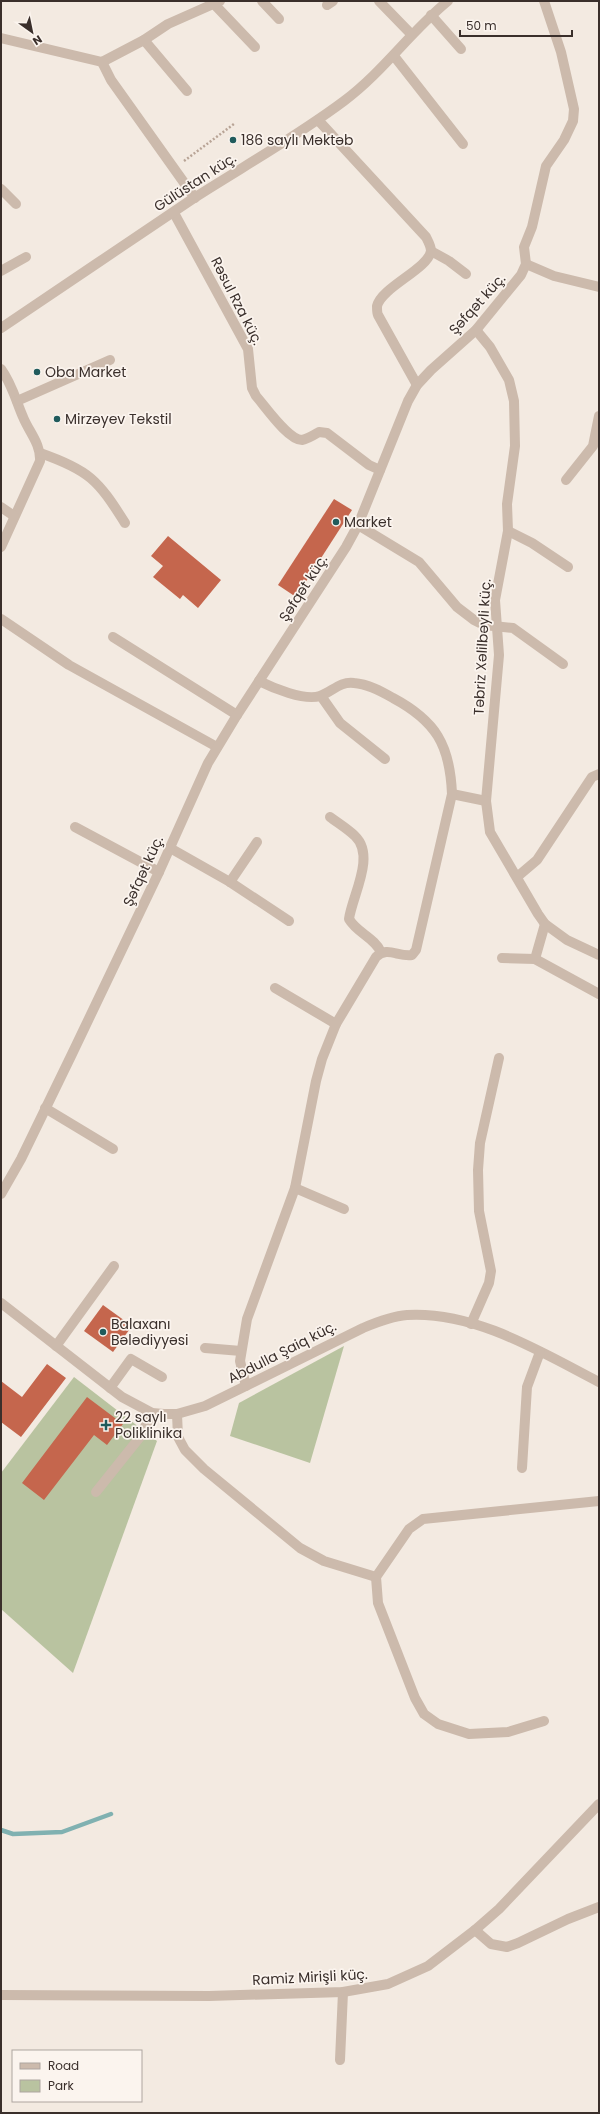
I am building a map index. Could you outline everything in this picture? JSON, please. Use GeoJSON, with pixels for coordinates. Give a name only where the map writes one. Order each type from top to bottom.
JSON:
{"type":"FeatureCollection","features":[{"type":"Feature","properties":{"kind":"street"},"geometry":{"type":"LineString","coordinates":[[262,1],[279,19]]}},
{"type":"Feature","properties":{"kind":"street"},"geometry":{"type":"LineString","coordinates":[[379,1],[411,34]]}},
{"type":"Feature","properties":{"kind":"street","name":"Gülüstan küç."},"geometry":{"type":"LineString","coordinates":[[1,328],[195,198],[318,120],[351,95],[394,56],[411,34],[448,1]]}},
{"type":"Feature","properties":{"kind":"street"},"geometry":{"type":"LineString","coordinates":[[544,1],[560,52],[574,109],[573,120],[564,140],[546,166],[532,227],[524,247],[526,264],[554,276],[599,287]]}},
{"type":"Feature","properties":{"kind":"street"},"geometry":{"type":"LineString","coordinates":[[1,38],[102,62],[144,40],[168,24],[217,3],[255,47]]}},
{"type":"Feature","properties":{"kind":"street"},"geometry":{"type":"LineString","coordinates":[[431,15],[461,49]]}},
{"type":"Feature","properties":{"kind":"street"},"geometry":{"type":"LineString","coordinates":[[144,40],[187,91]]}},
{"type":"Feature","properties":{"kind":"street"},"geometry":{"type":"LineString","coordinates":[[394,56],[463,144]]}},
{"type":"Feature","properties":{"kind":"street"},"geometry":{"type":"LineString","coordinates":[[102,62],[111,80],[195,198]]}},
{"type":"Feature","properties":{"kind":"street"},"geometry":{"type":"LineString","coordinates":[[318,120],[426,237],[431,251],[449,261],[466,274]]}},
{"type":"Feature","properties":{"kind":"street"},"geometry":{"type":"LineString","coordinates":[[1,189],[16,204]]}},
{"type":"Feature","properties":{"kind":"street","name":"Rəsul Rza küç."},"geometry":{"type":"LineString","coordinates":[[174,212],[248,349],[252,388],[256,396],[290,435],[300,440],[308,438],[319,432],[327,434],[369,465],[380,470]]}},
{"type":"Feature","properties":{"kind":"street"},"geometry":{"type":"LineString","coordinates":[[418,386],[378,315],[377,306],[384,295],[426,261],[431,251]]}},
{"type":"Feature","properties":{"kind":"street"},"geometry":{"type":"LineString","coordinates":[[1,271],[26,257]]}},
{"type":"Feature","properties":{"kind":"street","name":"Şəfqət küç."},"geometry":{"type":"LineString","coordinates":[[1,1194],[21,1159],[159,872],[208,763],[217,746],[259,681],[329,576],[358,525],[408,401],[418,386],[476,330],[521,275],[526,264]]}},
{"type":"Feature","properties":{"kind":"street","name":"Təbriz Xəlilbəyli küç."},"geometry":{"type":"LineString","coordinates":[[476,330],[490,347],[512,389],[515,446],[507,504],[508,531],[497,586],[495,606],[499,655],[486,801],[490,832],[545,924],[567,940],[599,955]]}},
{"type":"Feature","properties":{"kind":"street"},"geometry":{"type":"LineString","coordinates":[[17,401],[110,360]]}},
{"type":"Feature","properties":{"kind":"street"},"geometry":{"type":"LineString","coordinates":[[1,368],[26,424],[37,443],[40,453],[40,461],[1,547]]}},
{"type":"Feature","properties":{"kind":"street"},"geometry":{"type":"LineString","coordinates":[[566,480],[593,446],[599,416]]}},
{"type":"Feature","properties":{"kind":"street"},"geometry":{"type":"LineString","coordinates":[[40,453],[61,460],[92,477],[106,492],[125,523]]}},
{"type":"Feature","properties":{"kind":"street"},"geometry":{"type":"LineString","coordinates":[[1,507],[14,516]]}},
{"type":"Feature","properties":{"kind":"street"},"geometry":{"type":"LineString","coordinates":[[358,525],[419,562],[457,607],[474,620],[484,625],[513,628],[563,664]]}},
{"type":"Feature","properties":{"kind":"street"},"geometry":{"type":"LineString","coordinates":[[508,531],[532,543],[568,568]]}},
{"type":"Feature","properties":{"kind":"street"},"geometry":{"type":"LineString","coordinates":[[1,619],[63,662],[217,746]]}},
{"type":"Feature","properties":{"kind":"street"},"geometry":{"type":"LineString","coordinates":[[113,637],[237,715]]}},
{"type":"Feature","properties":{"kind":"street"},"geometry":{"type":"LineString","coordinates":[[246,1386],[242,1372],[241,1351],[247,1319],[295,1188],[316,1081],[336,1024],[376,957],[381,952],[387,951],[405,956],[412,955],[416,950],[452,794],[451,774],[441,742],[424,717],[412,708],[383,692],[366,685],[344,683],[321,696],[312,697],[274,689],[259,681]]}},
{"type":"Feature","properties":{"kind":"street"},"geometry":{"type":"LineString","coordinates":[[321,696],[340,723],[385,759]]}},
{"type":"Feature","properties":{"kind":"street"},"geometry":{"type":"LineString","coordinates":[[517,877],[537,860],[592,777],[599,774]]}},
{"type":"Feature","properties":{"kind":"street"},"geometry":{"type":"LineString","coordinates":[[452,794],[486,801]]}},
{"type":"Feature","properties":{"kind":"street"},"geometry":{"type":"LineString","coordinates":[[330,817],[356,836],[363,856],[363,872],[349,919],[353,926],[375,942],[381,952]]}},
{"type":"Feature","properties":{"kind":"street"},"geometry":{"type":"LineString","coordinates":[[75,827],[159,872]]}},
{"type":"Feature","properties":{"kind":"street"},"geometry":{"type":"LineString","coordinates":[[230,882],[257,842]]}},
{"type":"Feature","properties":{"kind":"street"},"geometry":{"type":"LineString","coordinates":[[170,848],[230,882],[289,921]]}},
{"type":"Feature","properties":{"kind":"street"},"geometry":{"type":"LineString","coordinates":[[535,959],[545,924]]}},
{"type":"Feature","properties":{"kind":"street"},"geometry":{"type":"LineString","coordinates":[[502,958],[535,959],[599,994]]}},
{"type":"Feature","properties":{"kind":"street"},"geometry":{"type":"LineString","coordinates":[[275,988],[336,1024]]}},
{"type":"Feature","properties":{"kind":"street"},"geometry":{"type":"LineString","coordinates":[[471,1324],[489,1283],[491,1271],[479,1211],[478,1170],[480,1143],[499,1058]]}},
{"type":"Feature","properties":{"kind":"street"},"geometry":{"type":"LineString","coordinates":[[45,1108],[113,1148]]}},
{"type":"Feature","properties":{"kind":"street"},"geometry":{"type":"LineString","coordinates":[[295,1188],[344,1209]]}},
{"type":"Feature","properties":{"kind":"street"},"geometry":{"type":"LineString","coordinates":[[56,1346],[114,1266]]}},
{"type":"Feature","properties":{"kind":"street","name":"Abdulla Şaiq küç."},"geometry":{"type":"LineString","coordinates":[[1,1303],[110,1388],[131,1402],[152,1413],[177,1414],[206,1406],[380,1321],[406,1315],[445,1318],[471,1324],[540,1352],[599,1382]]}},
{"type":"Feature","properties":{"kind":"street"},"geometry":{"type":"LineString","coordinates":[[205,1348],[241,1351]]}},
{"type":"Feature","properties":{"kind":"street"},"geometry":{"type":"LineString","coordinates":[[522,1468],[528,1387],[540,1352]]}},
{"type":"Feature","properties":{"kind":"street"},"geometry":{"type":"LineString","coordinates":[[110,1388],[131,1359],[162,1377]]}},
{"type":"Feature","properties":{"kind":"street"},"geometry":{"type":"LineString","coordinates":[[96,1492],[140,1437],[152,1413]]}},
{"type":"Feature","properties":{"kind":"street"},"geometry":{"type":"LineString","coordinates":[[177,1414],[178,1437],[185,1450],[204,1469],[300,1548],[330,1563],[376,1577]]}},
{"type":"Feature","properties":{"kind":"street"},"geometry":{"type":"LineString","coordinates":[[544,1721],[508,1732],[469,1734],[438,1724],[424,1714],[415,1698],[378,1603],[376,1577],[409,1529],[423,1519],[599,1501]]}},
{"type":"Feature","properties":{"kind":"street","name":"Ramiz Mirişli küç."},"geometry":{"type":"LineString","coordinates":[[1,1994],[209,1996],[343,1992],[371,1988],[411,1975],[447,1954],[499,1909],[599,1804]]}},
{"type":"Feature","properties":{"kind":"street"},"geometry":{"type":"LineString","coordinates":[[475,1930],[491,1944],[507,1947],[568,1919],[599,1907]]}},
{"type":"Feature","properties":{"kind":"street"},"geometry":{"type":"LineString","coordinates":[[340,2060],[343,1992]]}},
{"type":"Feature","properties":{"kind":"path"},"geometry":{"type":"LineString","coordinates":[[174,168],[234,124]]}},
{"type":"Feature","properties":{"kind":"green space"},"geometry":{"type":"Polygon","coordinates":[[[344,1346],[310,1463],[230,1436],[239,1403],[344,1346]]]}},
{"type":"Feature","properties":{"kind":"green space"},"geometry":{"type":"Polygon","coordinates":[[[74,1377],[157,1441],[73,1673],[1,1609],[1,1473],[74,1377]]]}},
{"type":"Feature","properties":{"kind":"building"},"geometry":{"type":"Polygon","coordinates":[[[334,499],[352,510],[296,597],[278,585],[334,499]]]}},
{"type":"Feature","properties":{"kind":"building"},"geometry":{"type":"Polygon","coordinates":[[[168,536],[221,580],[198,608],[183,595],[180,599],[153,577],[163,566],[151,556],[168,536]]]}},
{"type":"Feature","properties":{"kind":"building"},"geometry":{"type":"Polygon","coordinates":[[[103,1305],[132,1326],[113,1352],[84,1331],[103,1305]]]}},
{"type":"Feature","properties":{"kind":"building"},"geometry":{"type":"Polygon","coordinates":[[[47,1364],[66,1378],[21,1437],[1,1422],[1,1381],[22,1397],[47,1364]]]}},
{"type":"Feature","properties":{"kind":"building"},"geometry":{"type":"Polygon","coordinates":[[[87,1397],[123,1424],[107,1445],[94,1435],[44,1500],[22,1483],[87,1397]]]}},
{"type":"Feature","properties":{"kind":"waterway"},"geometry":{"type":"LineString","coordinates":[[1,1830],[13,1834],[62,1832],[111,1814]]}},
{"type":"Feature","properties":{"kind":"place","name":"186 saylı Məktəb"},"geometry":{"type":"Point","coordinates":[233,140]}},
{"type":"Feature","properties":{"kind":"place","name":"Oba Market"},"geometry":{"type":"Point","coordinates":[37,372]}},
{"type":"Feature","properties":{"kind":"place","name":"Mirzəyev Tekstil"},"geometry":{"type":"Point","coordinates":[57,419]}},
{"type":"Feature","properties":{"kind":"place","name":"Market"},"geometry":{"type":"Point","coordinates":[336,522]}},
{"type":"Feature","properties":{"kind":"place","name":"Balaxanı Bələdiyyəsi"},"geometry":{"type":"Point","coordinates":[103,1332]}},
{"type":"Feature","properties":{"kind":"place","name":"22 saylı Poliklinika"},"geometry":{"type":"Point","coordinates":[106,1425]}}]}
